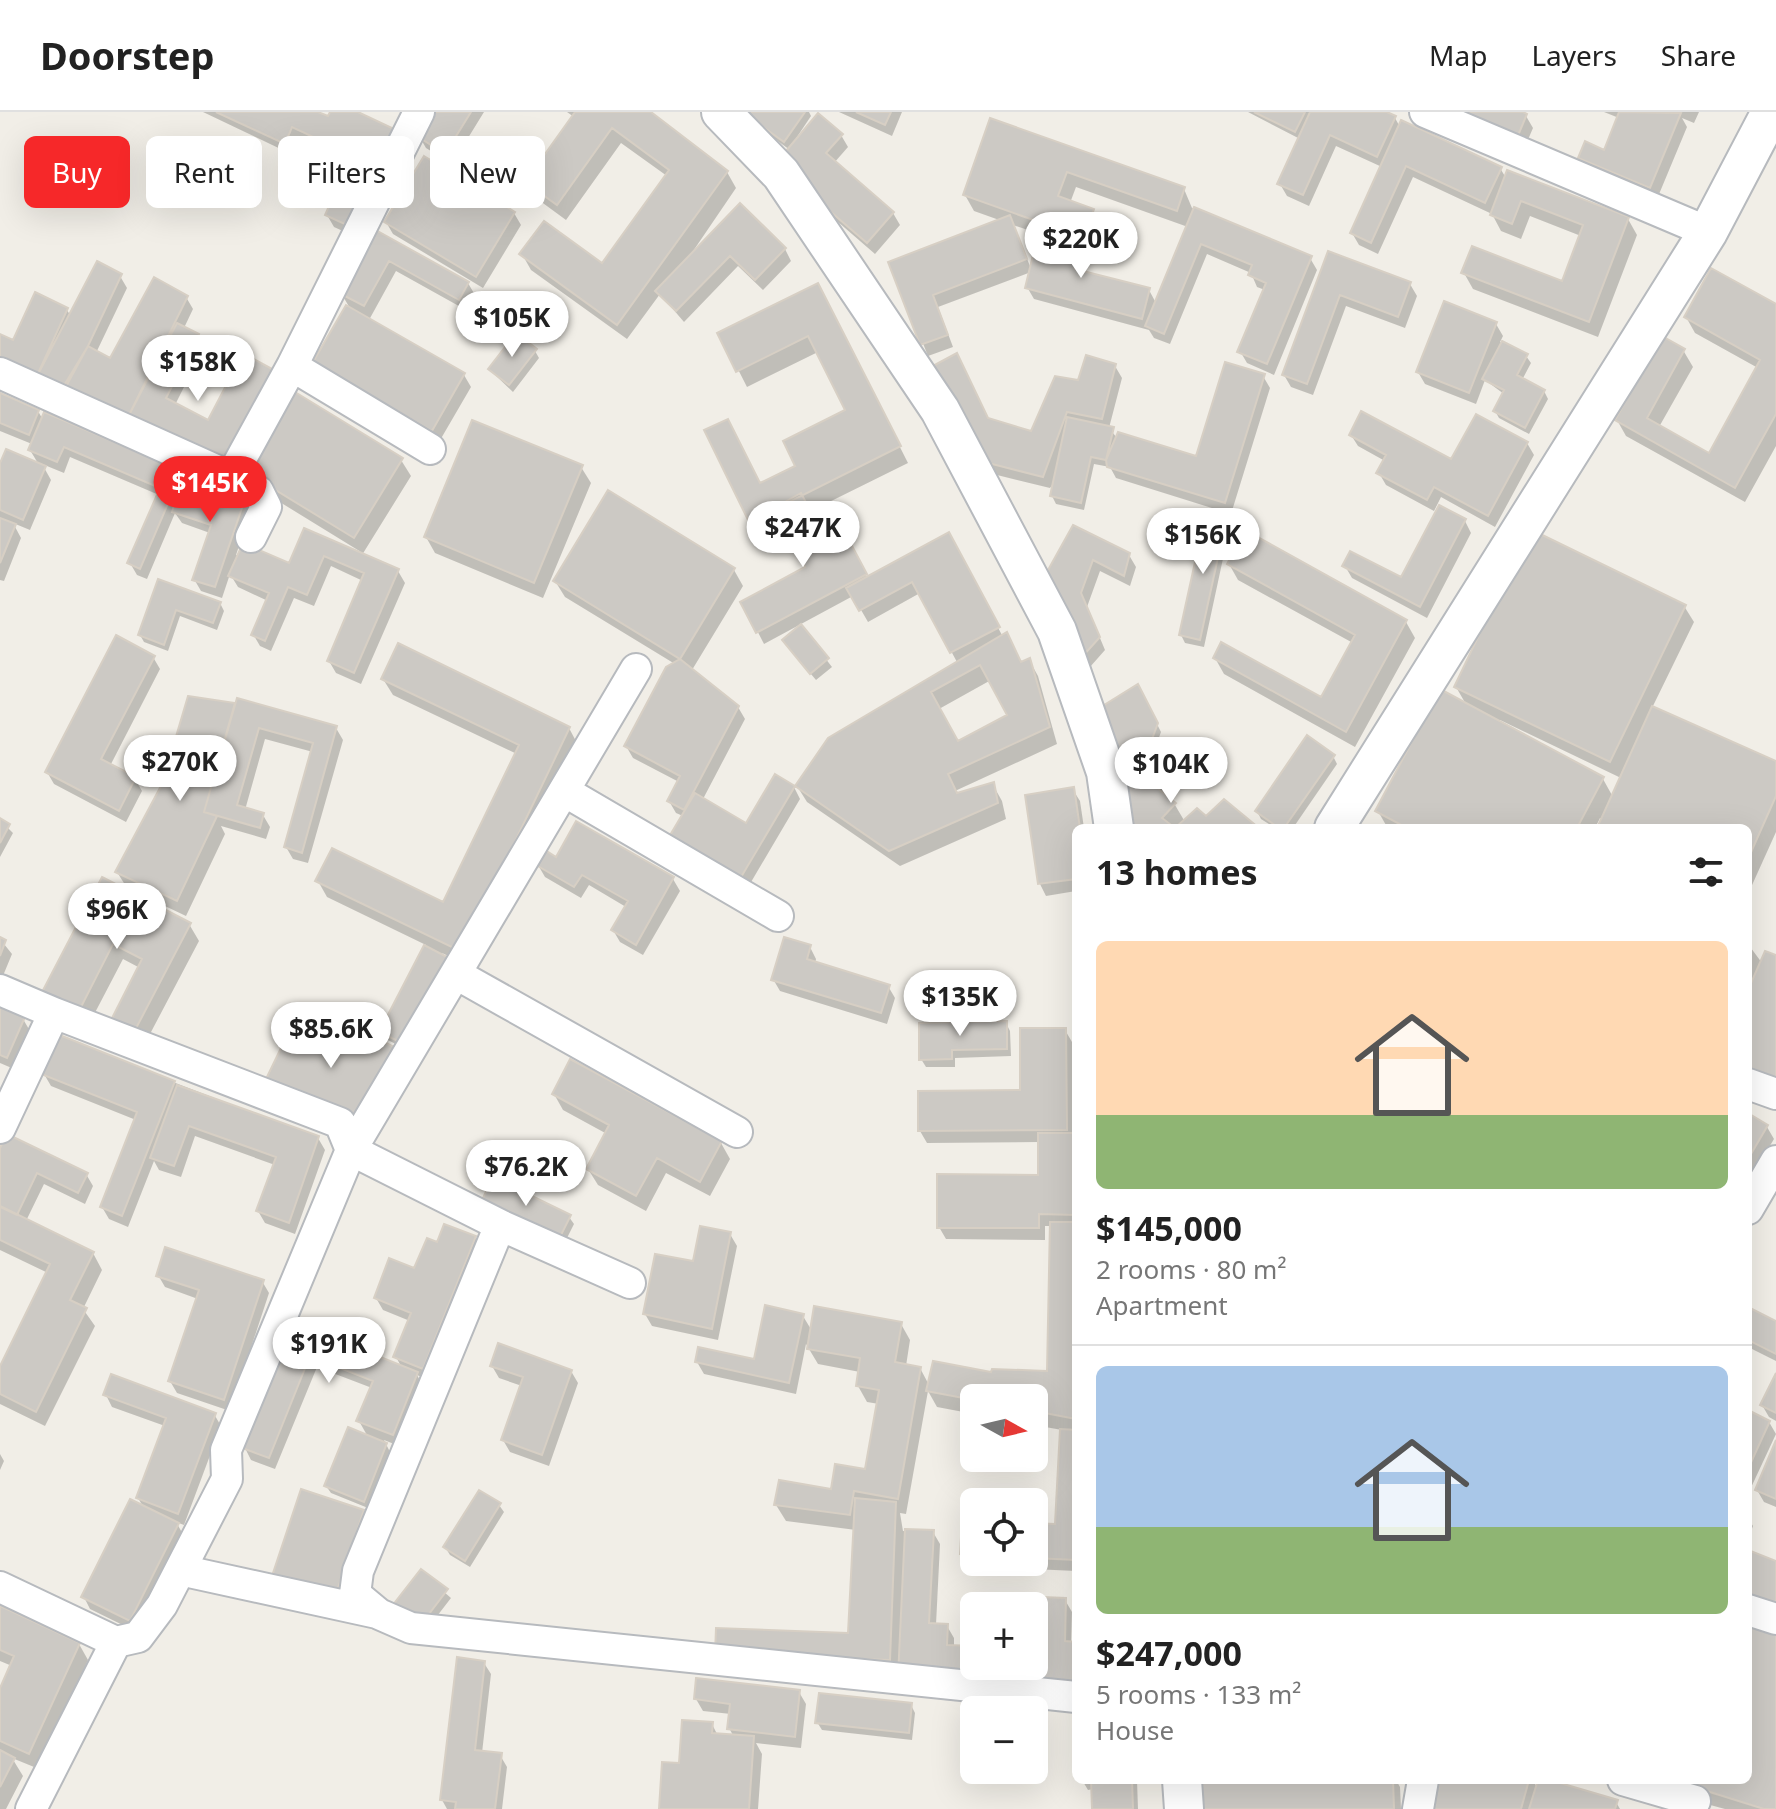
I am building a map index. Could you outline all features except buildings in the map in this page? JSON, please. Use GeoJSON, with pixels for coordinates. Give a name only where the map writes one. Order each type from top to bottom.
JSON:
{"type":"FeatureCollection","features":[{"type":"Feature","properties":{"kind":"street"},"geometry":{"type":"LineString","coordinates":[[231,477],[292,366],[419,112]]}},
{"type":"Feature","properties":{"kind":"street"},"geometry":{"type":"LineString","coordinates":[[721,112],[781,174],[940,410],[1057,631],[1106,772],[1113,824]]}},
{"type":"Feature","properties":{"kind":"street"},"geometry":{"type":"LineString","coordinates":[[1425,112],[1708,232]]}},
{"type":"Feature","properties":{"kind":"street"},"geometry":{"type":"LineString","coordinates":[[1337,824],[1708,232],[1771,112]]}},
{"type":"Feature","properties":{"kind":"street"},"geometry":{"type":"LineString","coordinates":[[292,366],[430,449]]}},
{"type":"Feature","properties":{"kind":"street"},"geometry":{"type":"LineString","coordinates":[[0,373],[258,491],[266,507],[251,537]]}},
{"type":"Feature","properties":{"kind":"street"},"geometry":{"type":"LineString","coordinates":[[0,1587],[116,1642],[138,1637],[162,1605],[227,1479],[226,1450],[351,1150],[636,669]]}},
{"type":"Feature","properties":{"kind":"street"},"geometry":{"type":"LineString","coordinates":[[564,791],[778,916]]}},
{"type":"Feature","properties":{"kind":"street"},"geometry":{"type":"LineString","coordinates":[[456,974],[737,1132]]}},
{"type":"Feature","properties":{"kind":"street"},"geometry":{"type":"LineString","coordinates":[[0,990],[340,1123],[351,1150],[500,1225],[630,1283]]}},
{"type":"Feature","properties":{"kind":"street"},"geometry":{"type":"LineString","coordinates":[[0,1128],[54,1013]]}},
{"type":"Feature","properties":{"kind":"street"},"geometry":{"type":"LineString","coordinates":[[1752,1085],[1776,1094]]}},
{"type":"Feature","properties":{"kind":"street"},"geometry":{"type":"LineString","coordinates":[[1752,1202],[1776,1161]]}},
{"type":"Feature","properties":{"kind":"street"},"geometry":{"type":"LineString","coordinates":[[379,1614],[355,1594],[358,1571],[500,1225]]}},
{"type":"Feature","properties":{"kind":"street"},"geometry":{"type":"LineString","coordinates":[[180,1570],[379,1614],[411,1628],[1072,1697]]}},
{"type":"Feature","properties":{"kind":"street"},"geometry":{"type":"LineString","coordinates":[[1752,1611],[1776,1619]]}},
{"type":"Feature","properties":{"kind":"street"},"geometry":{"type":"LineString","coordinates":[[31,1809],[116,1642]]}},
{"type":"Feature","properties":{"kind":"street"},"geometry":{"type":"LineString","coordinates":[[1182,1784],[1184,1809]]}},
{"type":"Feature","properties":{"kind":"street"},"geometry":{"type":"LineString","coordinates":[[1418,1809],[1422,1784]]}},
{"type":"Feature","properties":{"kind":"street"},"geometry":{"type":"LineString","coordinates":[[1637,1784],[1695,1801]]}}]}
